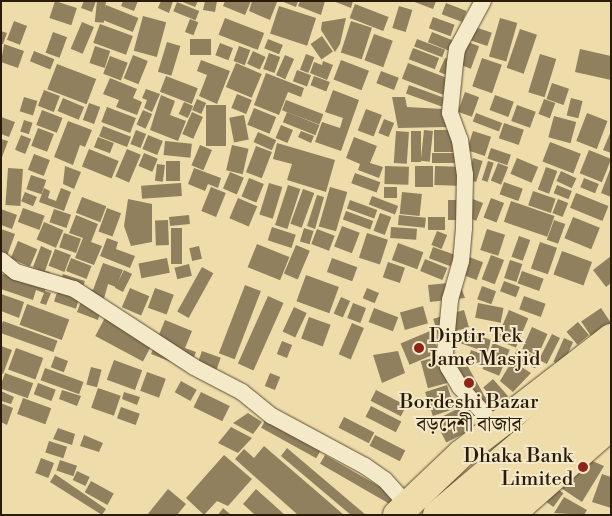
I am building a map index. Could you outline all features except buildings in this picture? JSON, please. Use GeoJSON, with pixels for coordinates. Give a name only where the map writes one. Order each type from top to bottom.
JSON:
{"type":"FeatureCollection","features":[{"type":"Feature","properties":{"kind":"highway"},"geometry":{"type":"LineString","coordinates":[[399,506],[461,454],[611,338]]}},
{"type":"Feature","properties":{"kind":"highway"},"geometry":{"type":"LineString","coordinates":[[437,515],[611,368]]}},
{"type":"Feature","properties":{"kind":"highway"},"geometry":{"type":"LineString","coordinates":[[474,515],[611,401]]}},
{"type":"Feature","properties":{"kind":"highway"},"geometry":{"type":"LineString","coordinates":[[510,515],[611,426]]}},
{"type":"Feature","properties":{"kind":"street"},"geometry":{"type":"LineString","coordinates":[[483,1],[457,49],[454,63],[450,113],[460,140],[464,165],[464,228],[461,261],[450,300],[445,353],[448,367],[460,387],[496,427]]}},
{"type":"Feature","properties":{"kind":"street"},"geometry":{"type":"LineString","coordinates":[[1,260],[16,272],[74,289],[194,368],[242,392],[272,416],[365,466],[385,480],[399,506]]}},
{"type":"Feature","properties":{"kind":"place","name":"Diptir Tek Jame Masjid"},"geometry":{"type":"Point","coordinates":[419,348]}},
{"type":"Feature","properties":{"kind":"place","name":"Bordeshi Bazar বড়দেশী বাজার"},"geometry":{"type":"Point","coordinates":[469,383]}},
{"type":"Feature","properties":{"kind":"place","name":"Dhaka Bank Limited"},"geometry":{"type":"Point","coordinates":[583,467]}}]}
